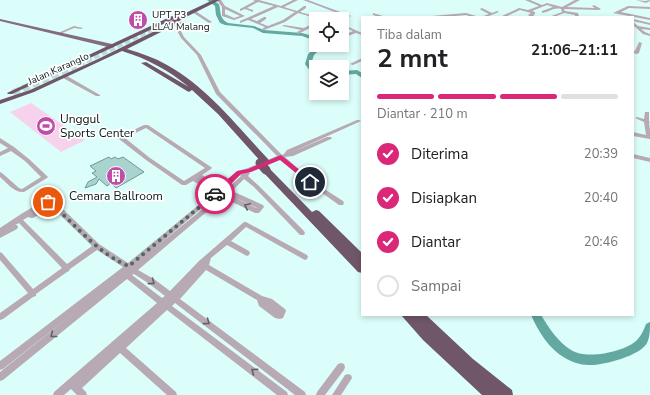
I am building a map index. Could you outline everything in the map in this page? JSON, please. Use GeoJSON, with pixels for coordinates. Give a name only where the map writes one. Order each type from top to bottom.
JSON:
{"type":"FeatureCollection","features":[{"type":"Feature","properties":{"kind":"highway"},"geometry":{"type":"LineString","coordinates":[[180,18],[213,1]]}},
{"type":"Feature","properties":{"kind":"highway"},"geometry":{"type":"LineString","coordinates":[[169,22],[213,1]]}},
{"type":"Feature","properties":{"kind":"highway","name":"Jalan Karanglo"},"geometry":{"type":"LineString","coordinates":[[2,99],[124,40],[180,18]]}},
{"type":"Feature","properties":{"kind":"highway","name":"Jalan Karanglo"},"geometry":{"type":"LineString","coordinates":[[2,99],[32,91],[65,77],[169,26],[180,18]]}},
{"type":"Feature","properties":{"kind":"highway"},"geometry":{"type":"LineString","coordinates":[[132,53],[135,43]]}},
{"type":"Feature","properties":{"kind":"highway"},"geometry":{"type":"LineString","coordinates":[[110,47],[132,53],[163,66],[191,85],[361,268]]}},
{"type":"Feature","properties":{"kind":"highway"},"geometry":{"type":"LineString","coordinates":[[120,50],[154,66],[189,90],[361,258]]}},
{"type":"Feature","properties":{"kind":"highway"},"geometry":{"type":"LineString","coordinates":[[100,60],[118,55],[131,58],[152,66],[189,90]]}},
{"type":"Feature","properties":{"kind":"highway"},"geometry":{"type":"LineString","coordinates":[[2,99],[15,94]]}},
{"type":"Feature","properties":{"kind":"highway"},"geometry":{"type":"LineString","coordinates":[[408,316],[427,336],[491,395]]}},
{"type":"Feature","properties":{"kind":"highway"},"geometry":{"type":"LineString","coordinates":[[419,316],[469,363],[507,395]]}},
{"type":"Feature","properties":{"kind":"main road"},"geometry":{"type":"LineString","coordinates":[[0,20],[95,43],[124,40]]}},
{"type":"Feature","properties":{"kind":"main road"},"geometry":{"type":"LineString","coordinates":[[54,33],[60,33],[110,47]]}},
{"type":"Feature","properties":{"kind":"main road"},"geometry":{"type":"LineString","coordinates":[[70,65],[98,51],[100,47],[95,43]]}},
{"type":"Feature","properties":{"kind":"street"},"geometry":{"type":"LineString","coordinates":[[252,11],[243,9],[256,0],[309,15]]}},
{"type":"Feature","properties":{"kind":"street"},"geometry":{"type":"LineString","coordinates":[[241,22],[296,0]]}},
{"type":"Feature","properties":{"kind":"street"},"geometry":{"type":"LineString","coordinates":[[307,0],[338,12]]}},
{"type":"Feature","properties":{"kind":"street"},"geometry":{"type":"LineString","coordinates":[[527,0],[542,6]]}},
{"type":"Feature","properties":{"kind":"street"},"geometry":{"type":"LineString","coordinates":[[540,0],[548,4],[564,8],[578,14],[577,16]]}},
{"type":"Feature","properties":{"kind":"street"},"geometry":{"type":"LineString","coordinates":[[566,0],[573,2]]}},
{"type":"Feature","properties":{"kind":"street"},"geometry":{"type":"LineString","coordinates":[[552,16],[578,0]]}},
{"type":"Feature","properties":{"kind":"street"},"geometry":{"type":"LineString","coordinates":[[638,0],[646,2],[649,0]]}},
{"type":"Feature","properties":{"kind":"street"},"geometry":{"type":"LineString","coordinates":[[213,1],[224,9],[243,16],[234,19],[223,15],[224,9]]}},
{"type":"Feature","properties":{"kind":"street"},"geometry":{"type":"LineString","coordinates":[[529,11],[548,4]]}},
{"type":"Feature","properties":{"kind":"street"},"geometry":{"type":"LineString","coordinates":[[330,9],[337,6]]}},
{"type":"Feature","properties":{"kind":"street"},"geometry":{"type":"LineString","coordinates":[[543,12],[557,6]]}},
{"type":"Feature","properties":{"kind":"street"},"geometry":{"type":"LineString","coordinates":[[564,8],[599,9],[594,6]]}},
{"type":"Feature","properties":{"kind":"street"},"geometry":{"type":"LineString","coordinates":[[267,27],[284,21],[305,7]]}},
{"type":"Feature","properties":{"kind":"street"},"geometry":{"type":"LineString","coordinates":[[617,12],[622,9],[632,7],[650,9]]}},
{"type":"Feature","properties":{"kind":"street"},"geometry":{"type":"LineString","coordinates":[[482,9],[492,14]]}},
{"type":"Feature","properties":{"kind":"street"},"geometry":{"type":"LineString","coordinates":[[622,9],[650,15]]}},
{"type":"Feature","properties":{"kind":"street"},"geometry":{"type":"LineString","coordinates":[[505,16],[520,10],[534,13],[530,15],[532,16]]}},
{"type":"Feature","properties":{"kind":"street"},"geometry":{"type":"LineString","coordinates":[[193,11],[210,22]]}},
{"type":"Feature","properties":{"kind":"street"},"geometry":{"type":"LineString","coordinates":[[486,16],[497,12]]}},
{"type":"Feature","properties":{"kind":"street"},"geometry":{"type":"LineString","coordinates":[[617,12],[615,13],[622,16]]}},
{"type":"Feature","properties":{"kind":"street"},"geometry":{"type":"LineString","coordinates":[[617,12],[650,19]]}},
{"type":"Feature","properties":{"kind":"street"},"geometry":{"type":"LineString","coordinates":[[374,14],[381,16]]}},
{"type":"Feature","properties":{"kind":"street"},"geometry":{"type":"LineString","coordinates":[[453,16],[465,14],[469,16]]}},
{"type":"Feature","properties":{"kind":"street"},"geometry":{"type":"LineString","coordinates":[[180,18],[176,26],[177,28],[182,37],[199,56],[218,93],[310,182],[341,204]]}},
{"type":"Feature","properties":{"kind":"street"},"geometry":{"type":"LineString","coordinates":[[256,22],[264,18],[270,20]]}},
{"type":"Feature","properties":{"kind":"street"},"geometry":{"type":"LineString","coordinates":[[248,19],[267,27],[293,26],[304,29]]}},
{"type":"Feature","properties":{"kind":"street"},"geometry":{"type":"LineString","coordinates":[[634,22],[650,24]]}},
{"type":"Feature","properties":{"kind":"street"},"geometry":{"type":"LineString","coordinates":[[277,23],[282,26]]}},
{"type":"Feature","properties":{"kind":"street"},"geometry":{"type":"LineString","coordinates":[[634,23],[644,33],[650,35]]}},
{"type":"Feature","properties":{"kind":"street"},"geometry":{"type":"LineString","coordinates":[[298,33],[309,26]]}},
{"type":"Feature","properties":{"kind":"street"},"geometry":{"type":"LineString","coordinates":[[637,26],[650,29]]}},
{"type":"Feature","properties":{"kind":"street"},"geometry":{"type":"LineString","coordinates":[[60,33],[74,27],[81,28]]}},
{"type":"Feature","properties":{"kind":"street"},"geometry":{"type":"LineString","coordinates":[[349,28],[361,33]]}},
{"type":"Feature","properties":{"kind":"street"},"geometry":{"type":"LineString","coordinates":[[349,34],[357,31]]}},
{"type":"Feature","properties":{"kind":"street"},"geometry":{"type":"LineString","coordinates":[[634,52],[637,53],[640,43]]}},
{"type":"Feature","properties":{"kind":"street"},"geometry":{"type":"LineString","coordinates":[[352,64],[361,60]]}},
{"type":"Feature","properties":{"kind":"street"},"geometry":{"type":"LineString","coordinates":[[65,77],[98,95]]}},
{"type":"Feature","properties":{"kind":"street"},"geometry":{"type":"LineString","coordinates":[[634,134],[649,137],[647,113]]}},
{"type":"Feature","properties":{"kind":"street"},"geometry":{"type":"LineString","coordinates":[[637,118],[648,122]]}},
{"type":"Feature","properties":{"kind":"street"},"geometry":{"type":"LineString","coordinates":[[0,377],[127,269],[245,173],[284,156],[291,155],[361,122]]}},
{"type":"Feature","properties":{"kind":"street"},"geometry":{"type":"LineString","coordinates":[[146,126],[208,168],[195,177],[184,184],[121,138],[146,126]]}},
{"type":"Feature","properties":{"kind":"street"},"geometry":{"type":"LineString","coordinates":[[0,140],[39,170],[45,177],[25,190],[20,191],[0,174]]}},
{"type":"Feature","properties":{"kind":"street"},"geometry":{"type":"LineString","coordinates":[[0,154],[12,148]]}},
{"type":"Feature","properties":{"kind":"street"},"geometry":{"type":"LineString","coordinates":[[634,156],[650,160]]}},
{"type":"Feature","properties":{"kind":"street"},"geometry":{"type":"LineString","coordinates":[[245,173],[302,233]]}},
{"type":"Feature","properties":{"kind":"street"},"geometry":{"type":"LineString","coordinates":[[195,177],[222,191],[261,207],[272,202]]}},
{"type":"Feature","properties":{"kind":"street"},"geometry":{"type":"LineString","coordinates":[[0,231],[52,204],[165,304],[284,395]]}},
{"type":"Feature","properties":{"kind":"street"},"geometry":{"type":"LineString","coordinates":[[0,236],[20,220]]}},
{"type":"Feature","properties":{"kind":"street"},"geometry":{"type":"LineString","coordinates":[[20,220],[67,268]]}},
{"type":"Feature","properties":{"kind":"street"},"geometry":{"type":"LineString","coordinates":[[57,395],[73,385],[148,320],[173,297],[226,241],[246,224],[305,257]]}},
{"type":"Feature","properties":{"kind":"street"},"geometry":{"type":"LineString","coordinates":[[226,241],[247,253]]}},
{"type":"Feature","properties":{"kind":"street"},"geometry":{"type":"LineString","coordinates":[[0,317],[98,246]]}},
{"type":"Feature","properties":{"kind":"street"},"geometry":{"type":"LineString","coordinates":[[0,255],[33,294]]}},
{"type":"Feature","properties":{"kind":"street"},"geometry":{"type":"LineString","coordinates":[[205,263],[260,298]]}},
{"type":"Feature","properties":{"kind":"street"},"geometry":{"type":"LineString","coordinates":[[127,269],[173,297],[302,395]]}},
{"type":"Feature","properties":{"kind":"street"},"geometry":{"type":"LineString","coordinates":[[0,366],[127,269]]}},
{"type":"Feature","properties":{"kind":"street"},"geometry":{"type":"LineString","coordinates":[[119,346],[173,395]]}},
{"type":"Feature","properties":{"kind":"street"},"geometry":{"type":"LineString","coordinates":[[320,395],[341,367]]}},
{"type":"Feature","properties":{"kind":"street"},"geometry":{"type":"LineString","coordinates":[[336,395],[348,378]]}},
{"type":"Feature","properties":{"kind":"street"},"geometry":{"type":"LineString","coordinates":[[276,388],[283,380]]}},
{"type":"Feature","properties":{"kind":"street"},"geometry":{"type":"LineString","coordinates":[[73,385],[83,395]]}},
{"type":"Feature","properties":{"kind":"shaded area","name":"Unggul Sports Center"},"geometry":{"type":"Polygon","coordinates":[[[31,103],[85,140],[61,152],[10,112],[31,103]]]}},
{"type":"Feature","properties":{"kind":"building","name":"Cemara Ballroom"},"geometry":{"type":"Polygon","coordinates":[[[109,157],[111,159],[115,157],[118,159],[123,157],[144,172],[116,188],[111,183],[107,186],[99,179],[96,184],[85,188],[88,182],[97,177],[92,173],[96,171],[90,166],[109,157]]]}},
{"type":"Feature","properties":{"kind":"waterway"},"geometry":{"type":"LineString","coordinates":[[209,0],[217,5],[218,15],[222,22],[227,24],[254,27],[263,31],[309,37]]}},
{"type":"Feature","properties":{"kind":"waterway"},"geometry":{"type":"LineString","coordinates":[[309,60],[313,52]]}},
{"type":"Feature","properties":{"kind":"waterway"},"geometry":{"type":"LineString","coordinates":[[309,61],[309,66]]}},
{"type":"Feature","properties":{"kind":"waterway"},"geometry":{"type":"LineString","coordinates":[[349,73],[357,72],[361,75]]}},
{"type":"Feature","properties":{"kind":"waterway"},"geometry":{"type":"LineString","coordinates":[[537,316],[543,327],[559,347],[578,359],[602,359],[634,348],[642,342],[650,327]]}},
{"type":"Feature","properties":{"kind":"tunnel"},"geometry":{"type":"LineString","coordinates":[[71,68],[165,23]]}},
{"type":"Feature","properties":{"kind":"tunnel"},"geometry":{"type":"LineString","coordinates":[[13,93],[73,67]]}},
{"type":"Feature","properties":{"kind":"way so far"},"geometry":{"type":"LineString","coordinates":[[48,202],[50,202],[98,246],[122,264],[129,266],[215,194]]}},
{"type":"Feature","properties":{"kind":"place","name":"UPT P3 LLAJ Malang"},"geometry":{"type":"Point","coordinates":[138,20]}},
{"type":"Feature","properties":{"kind":"place","name":"Unggul Sports Center"},"geometry":{"type":"Point","coordinates":[46,126]}},
{"type":"Feature","properties":{"kind":"place","name":"Cemara Ballroom"},"geometry":{"type":"Point","coordinates":[116,176]}},
{"type":"Feature","properties":{"kind":"route"},"geometry":{"type":"LineString","coordinates":[[215,194],[214,191],[216,189],[220,186],[224,186],[240,172],[249,170],[281,157],[310,182]]}}]}
